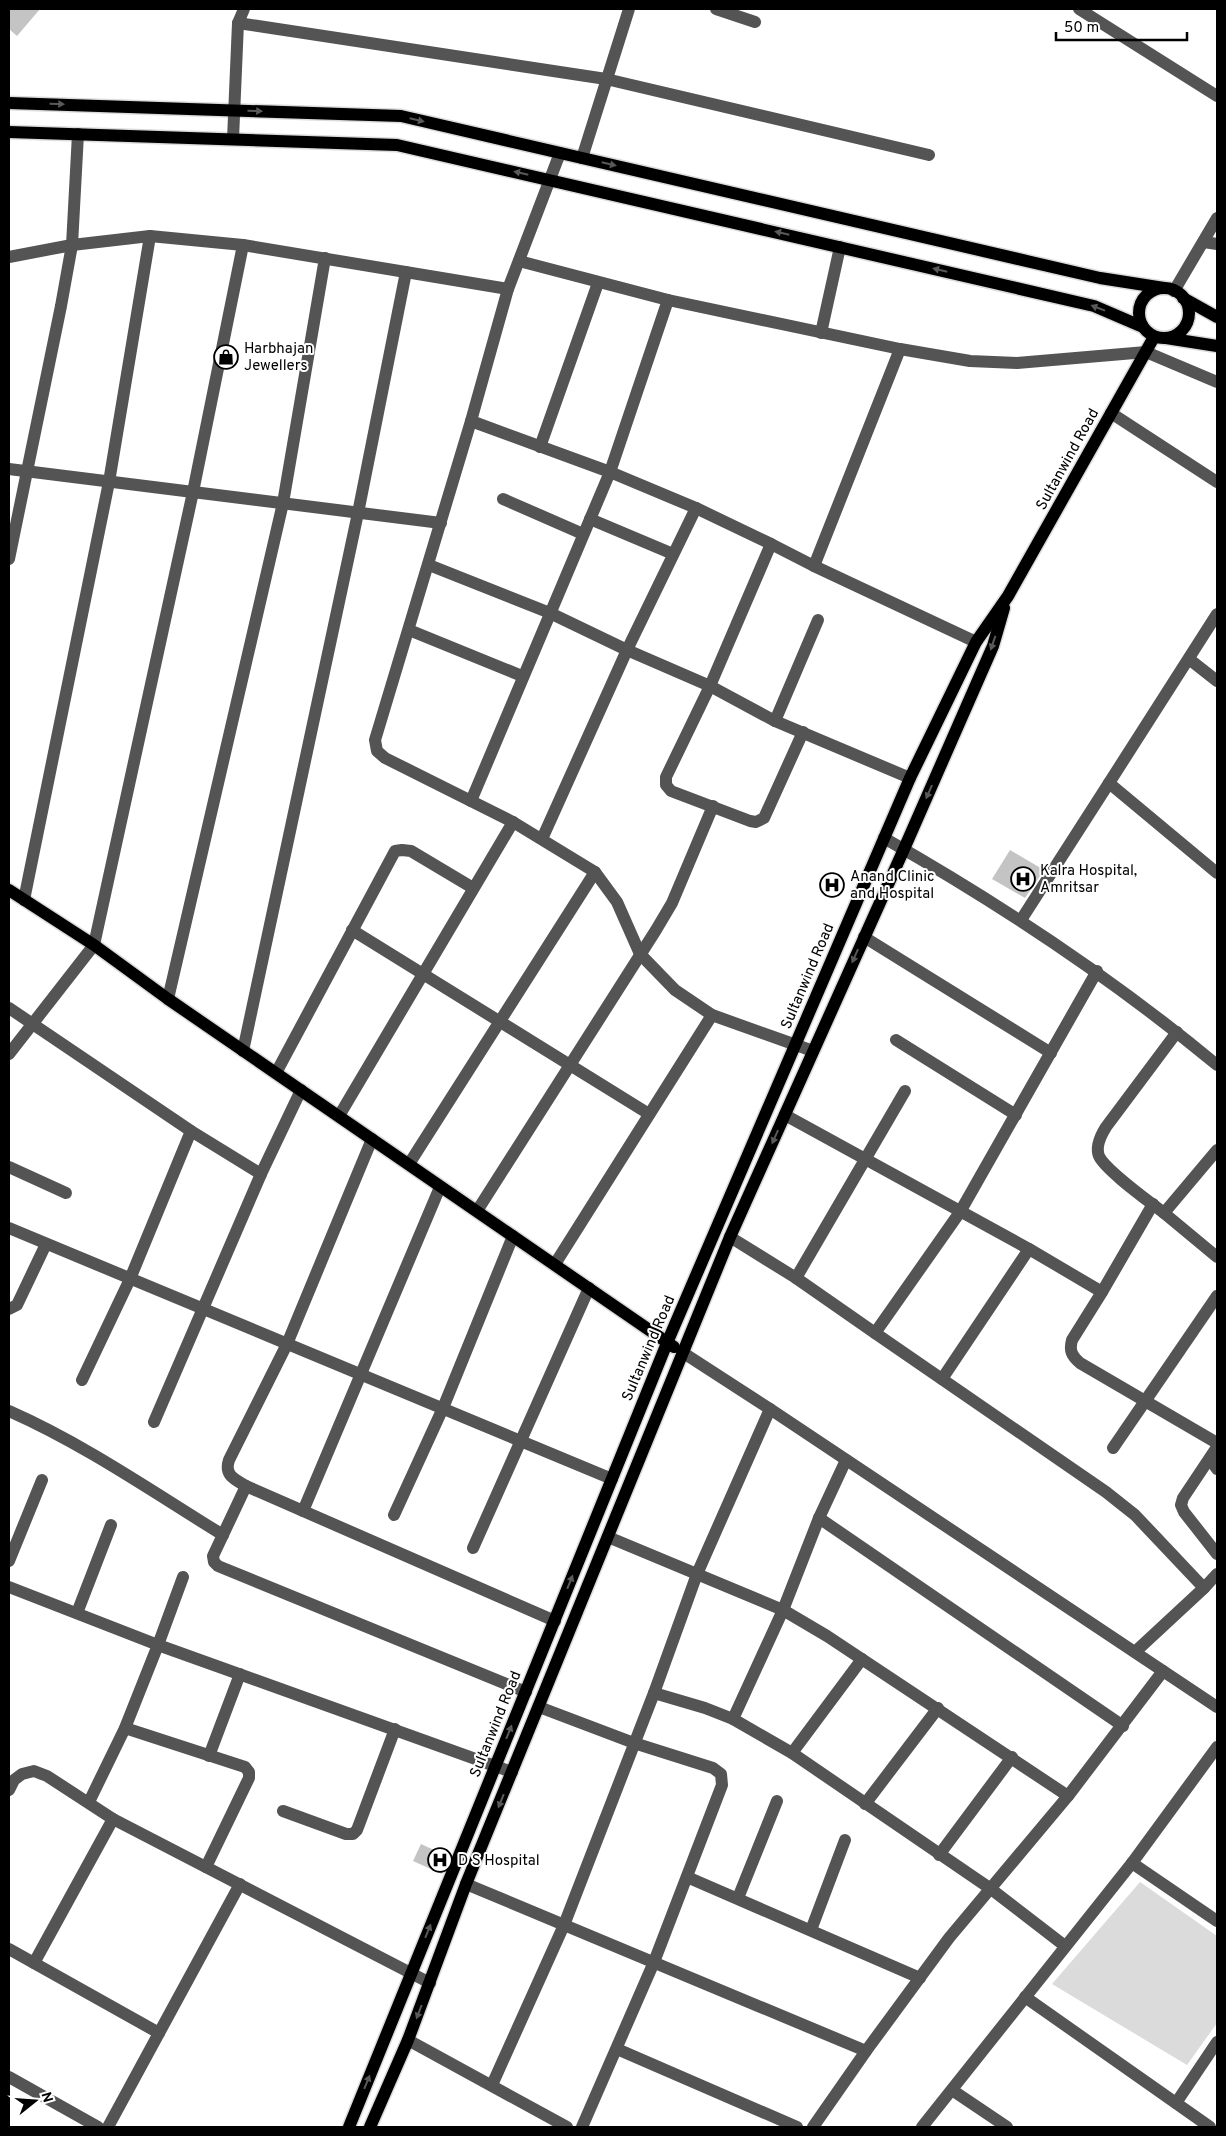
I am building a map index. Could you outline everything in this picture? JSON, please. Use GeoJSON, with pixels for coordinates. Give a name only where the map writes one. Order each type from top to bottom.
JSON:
{"type":"FeatureCollection","features":[{"type":"Feature","properties":{"kind":"main road"},"geometry":{"type":"LineString","coordinates":[[9,103],[401,116],[1090,275],[1174,292],[1217,317]]}},
{"type":"Feature","properties":{"kind":"main road"},"geometry":{"type":"LineString","coordinates":[[9,132],[397,145],[1094,306],[1143,327],[1160,338],[1217,346]]}},
{"type":"Feature","properties":{"kind":"main road"},"geometry":{"type":"LineString","coordinates":[[1143,327],[1139,317],[1139,307],[1144,298],[1152,291],[1174,292],[1188,308],[1188,319],[1184,329],[1160,338]]}},
{"type":"Feature","properties":{"kind":"main road","name":"Sultanwind Road"},"geometry":{"type":"LineString","coordinates":[[349,2127],[667,1343],[910,778],[976,642],[1008,596],[1146,352],[1160,338]]}},
{"type":"Feature","properties":{"kind":"main road","name":"Sultanwind Road"},"geometry":{"type":"LineString","coordinates":[[370,2127],[408,2040],[466,1884],[682,1352],[730,1237],[993,646],[1008,596]]}},
{"type":"Feature","properties":{"kind":"main road"},"geometry":{"type":"LineString","coordinates":[[9,890],[94,944],[168,999],[682,1352]]}},
{"type":"Feature","properties":{"kind":"street"},"geometry":{"type":"LineString","coordinates":[[233,139],[238,23],[244,9]]}},
{"type":"Feature","properties":{"kind":"street"},"geometry":{"type":"LineString","coordinates":[[582,158],[629,9]]}},
{"type":"Feature","properties":{"kind":"street"},"geometry":{"type":"LineString","coordinates":[[716,9],[755,22]]}},
{"type":"Feature","properties":{"kind":"street"},"geometry":{"type":"LineString","coordinates":[[1079,9],[1217,96]]}},
{"type":"Feature","properties":{"kind":"street"},"geometry":{"type":"LineString","coordinates":[[238,23],[606,78],[929,155]]}},
{"type":"Feature","properties":{"kind":"street"},"geometry":{"type":"LineString","coordinates":[[9,559],[72,245],[78,134]]}},
{"type":"Feature","properties":{"kind":"street"},"geometry":{"type":"LineString","coordinates":[[560,153],[508,289],[429,565],[375,740],[377,751],[385,758],[513,822],[594,872],[617,902],[640,954],[675,990],[712,1015],[813,1051]]}},
{"type":"Feature","properties":{"kind":"street"},"geometry":{"type":"LineString","coordinates":[[1174,292],[1217,218]]}},
{"type":"Feature","properties":{"kind":"street"},"geometry":{"type":"LineString","coordinates":[[24,900],[109,482],[150,236]]}},
{"type":"Feature","properties":{"kind":"street"},"geometry":{"type":"LineString","coordinates":[[9,257],[72,245],[150,236],[243,245],[508,289]]}},
{"type":"Feature","properties":{"kind":"street"},"geometry":{"type":"LineString","coordinates":[[1204,242],[1217,244]]}},
{"type":"Feature","properties":{"kind":"street"},"geometry":{"type":"LineString","coordinates":[[9,1054],[31,1023],[94,944],[193,492],[243,245]]}},
{"type":"Feature","properties":{"kind":"street"},"geometry":{"type":"LineString","coordinates":[[821,333],[840,247]]}},
{"type":"Feature","properties":{"kind":"street"},"geometry":{"type":"LineString","coordinates":[[168,999],[283,503],[325,258]]}},
{"type":"Feature","properties":{"kind":"street"},"geometry":{"type":"LineString","coordinates":[[519,261],[668,300],[821,333],[970,362],[1009,363],[1146,352],[1217,382]]}},
{"type":"Feature","properties":{"kind":"street"},"geometry":{"type":"LineString","coordinates":[[243,1051],[358,513],[406,272]]}},
{"type":"Feature","properties":{"kind":"street"},"geometry":{"type":"LineString","coordinates":[[540,447],[598,283]]}},
{"type":"Feature","properties":{"kind":"street"},"geometry":{"type":"LineString","coordinates":[[471,801],[522,676],[610,472],[668,300]]}},
{"type":"Feature","properties":{"kind":"street"},"geometry":{"type":"LineString","coordinates":[[814,566],[900,349]]}},
{"type":"Feature","properties":{"kind":"street"},"geometry":{"type":"LineString","coordinates":[[1112,413],[1217,482]]}},
{"type":"Feature","properties":{"kind":"street"},"geometry":{"type":"LineString","coordinates":[[471,422],[610,472],[696,508],[976,642]]}},
{"type":"Feature","properties":{"kind":"street"},"geometry":{"type":"LineString","coordinates":[[9,469],[441,522]]}},
{"type":"Feature","properties":{"kind":"street"},"geometry":{"type":"LineString","coordinates":[[503,499],[582,534]]}},
{"type":"Feature","properties":{"kind":"street"},"geometry":{"type":"LineString","coordinates":[[542,839],[627,650],[696,508]]}},
{"type":"Feature","properties":{"kind":"street"},"geometry":{"type":"LineString","coordinates":[[590,519],[673,554]]}},
{"type":"Feature","properties":{"kind":"street"},"geometry":{"type":"LineString","coordinates":[[771,544],[710,686],[666,777],[666,785],[671,791],[756,822],[764,818],[803,732]]}},
{"type":"Feature","properties":{"kind":"street"},"geometry":{"type":"LineString","coordinates":[[429,565],[550,613],[627,650],[710,686],[775,720],[910,778]]}},
{"type":"Feature","properties":{"kind":"street"},"geometry":{"type":"LineString","coordinates":[[1021,920],[1217,614]]}},
{"type":"Feature","properties":{"kind":"street"},"geometry":{"type":"LineString","coordinates":[[775,720],[818,620]]}},
{"type":"Feature","properties":{"kind":"street"},"geometry":{"type":"LineString","coordinates":[[409,630],[522,676]]}},
{"type":"Feature","properties":{"kind":"street"},"geometry":{"type":"LineString","coordinates":[[1189,659],[1217,681]]}},
{"type":"Feature","properties":{"kind":"street"},"geometry":{"type":"LineString","coordinates":[[1109,783],[1217,873]]}},
{"type":"Feature","properties":{"kind":"street"},"geometry":{"type":"LineString","coordinates":[[477,1212],[672,902],[713,806]]}},
{"type":"Feature","properties":{"kind":"street"},"geometry":{"type":"LineString","coordinates":[[339,1116],[513,822]]}},
{"type":"Feature","properties":{"kind":"street"},"geometry":{"type":"LineString","coordinates":[[884,838],[1021,920],[1098,971],[1217,1065]]}},
{"type":"Feature","properties":{"kind":"street"},"geometry":{"type":"LineString","coordinates":[[276,1073],[395,851],[411,851],[473,888]]}},
{"type":"Feature","properties":{"kind":"street"},"geometry":{"type":"LineString","coordinates":[[409,1164],[594,872]]}},
{"type":"Feature","properties":{"kind":"street"},"geometry":{"type":"LineString","coordinates":[[352,930],[649,1114]]}},
{"type":"Feature","properties":{"kind":"street"},"geometry":{"type":"LineString","coordinates":[[864,937],[1051,1053]]}},
{"type":"Feature","properties":{"kind":"street"},"geometry":{"type":"LineString","coordinates":[[875,1333],[960,1212],[1098,971]]}},
{"type":"Feature","properties":{"kind":"street"},"geometry":{"type":"LineString","coordinates":[[9,1008],[191,1131],[261,1174]]}},
{"type":"Feature","properties":{"kind":"street"},"geometry":{"type":"LineString","coordinates":[[554,1264],[712,1015]]}},
{"type":"Feature","properties":{"kind":"street"},"geometry":{"type":"LineString","coordinates":[[1177,1032],[1100,1136],[1099,1156],[1107,1167],[1217,1257]]}},
{"type":"Feature","properties":{"kind":"street"},"geometry":{"type":"LineString","coordinates":[[896,1040],[1016,1115]]}},
{"type":"Feature","properties":{"kind":"street"},"geometry":{"type":"LineString","coordinates":[[154,1422],[261,1174],[301,1090]]}},
{"type":"Feature","properties":{"kind":"street"},"geometry":{"type":"LineString","coordinates":[[796,1278],[905,1091]]}},
{"type":"Feature","properties":{"kind":"street"},"geometry":{"type":"LineString","coordinates":[[785,1114],[1029,1249],[1102,1292]]}},
{"type":"Feature","properties":{"kind":"street"},"geometry":{"type":"LineString","coordinates":[[82,1380],[130,1278],[191,1131]]}},
{"type":"Feature","properties":{"kind":"street"},"geometry":{"type":"LineString","coordinates":[[372,1139],[286,1344],[226,1468],[228,1474],[246,1486],[555,1621]]}},
{"type":"Feature","properties":{"kind":"street"},"geometry":{"type":"LineString","coordinates":[[1164,1213],[1217,1150]]}},
{"type":"Feature","properties":{"kind":"street"},"geometry":{"type":"LineString","coordinates":[[9,1168],[66,1192]]}},
{"type":"Feature","properties":{"kind":"street"},"geometry":{"type":"LineString","coordinates":[[303,1511],[440,1187]]}},
{"type":"Feature","properties":{"kind":"street"},"geometry":{"type":"LineString","coordinates":[[1153,1204],[1072,1340],[1070,1348],[1072,1356],[1080,1363],[1146,1400],[1217,1445],[1214,1464],[1183,1498],[1181,1505],[1184,1512],[1217,1554]]}},
{"type":"Feature","properties":{"kind":"street"},"geometry":{"type":"LineString","coordinates":[[9,1228],[612,1479]]}},
{"type":"Feature","properties":{"kind":"street"},"geometry":{"type":"LineString","coordinates":[[394,1515],[442,1408],[513,1236]]}},
{"type":"Feature","properties":{"kind":"street"},"geometry":{"type":"LineString","coordinates":[[730,1237],[796,1278],[1121,1504],[1135,1515],[1204,1588]]}},
{"type":"Feature","properties":{"kind":"street"},"geometry":{"type":"LineString","coordinates":[[9,1309],[17,1305],[46,1244]]}},
{"type":"Feature","properties":{"kind":"street"},"geometry":{"type":"LineString","coordinates":[[942,1379],[1029,1249]]}},
{"type":"Feature","properties":{"kind":"street"},"geometry":{"type":"LineString","coordinates":[[473,1548],[589,1288]]}},
{"type":"Feature","properties":{"kind":"street"},"geometry":{"type":"LineString","coordinates":[[1113,1448],[1217,1296]]}},
{"type":"Feature","properties":{"kind":"street"},"geometry":{"type":"LineString","coordinates":[[682,1352],[1217,1707]]}},
{"type":"Feature","properties":{"kind":"street"},"geometry":{"type":"LineString","coordinates":[[492,2085],[564,1925],[654,1693],[697,1574],[770,1409]]}},
{"type":"Feature","properties":{"kind":"street"},"geometry":{"type":"LineString","coordinates":[[9,1411],[90,1453],[223,1535]]}},
{"type":"Feature","properties":{"kind":"street"},"geometry":{"type":"LineString","coordinates":[[733,1719],[783,1610],[819,1518],[846,1460]]}},
{"type":"Feature","properties":{"kind":"street"},"geometry":{"type":"LineString","coordinates":[[9,1561],[42,1480]]}},
{"type":"Feature","properties":{"kind":"street"},"geometry":{"type":"LineString","coordinates":[[246,1486],[213,1556],[214,1562],[218,1566],[526,1692]]}},
{"type":"Feature","properties":{"kind":"street"},"geometry":{"type":"LineString","coordinates":[[819,1518],[1123,1726]]}},
{"type":"Feature","properties":{"kind":"street"},"geometry":{"type":"LineString","coordinates":[[76,1613],[111,1525]]}},
{"type":"Feature","properties":{"kind":"street"},"geometry":{"type":"LineString","coordinates":[[608,1537],[783,1610],[938,1708],[1068,1796]]}},
{"type":"Feature","properties":{"kind":"street"},"geometry":{"type":"LineString","coordinates":[[1135,1652],[1217,1574]]}},
{"type":"Feature","properties":{"kind":"street"},"geometry":{"type":"LineString","coordinates":[[89,1802],[124,1728],[183,1577]]}},
{"type":"Feature","properties":{"kind":"street"},"geometry":{"type":"LineString","coordinates":[[9,1586],[158,1645],[512,1772]]}},
{"type":"Feature","properties":{"kind":"street"},"geometry":{"type":"LineString","coordinates":[[792,1753],[862,1659]]}},
{"type":"Feature","properties":{"kind":"street"},"geometry":{"type":"LineString","coordinates":[[813,2127],[949,1938],[1068,1796],[1163,1671]]}},
{"type":"Feature","properties":{"kind":"street"},"geometry":{"type":"LineString","coordinates":[[209,1756],[240,1674]]}},
{"type":"Feature","properties":{"kind":"street"},"geometry":{"type":"LineString","coordinates":[[654,1693],[733,1719],[792,1753],[991,1889],[1065,1946]]}},
{"type":"Feature","properties":{"kind":"street"},"geometry":{"type":"LineString","coordinates":[[539,1707],[634,1743],[713,1768],[721,1774],[722,1785],[654,1962],[582,2127]]}},
{"type":"Feature","properties":{"kind":"street"},"geometry":{"type":"LineString","coordinates":[[865,1804],[938,1708]]}},
{"type":"Feature","properties":{"kind":"street"},"geometry":{"type":"LineString","coordinates":[[124,1728],[245,1767],[249,1772],[249,1778],[206,1867]]}},
{"type":"Feature","properties":{"kind":"street"},"geometry":{"type":"LineString","coordinates":[[283,1812],[346,1834],[353,1834],[357,1830],[395,1729]]}},
{"type":"Feature","properties":{"kind":"street"},"geometry":{"type":"LineString","coordinates":[[922,2127],[1213,1762],[1217,1747]]}},
{"type":"Feature","properties":{"kind":"street"},"geometry":{"type":"LineString","coordinates":[[939,1855],[1012,1758]]}},
{"type":"Feature","properties":{"kind":"street"},"geometry":{"type":"LineString","coordinates":[[9,1790],[14,1780],[22,1774],[34,1772],[48,1776],[112,1819],[412,1972],[430,1983]]}},
{"type":"Feature","properties":{"kind":"street"},"geometry":{"type":"LineString","coordinates":[[738,1898],[777,1801]]}},
{"type":"Feature","properties":{"kind":"street"},"geometry":{"type":"LineString","coordinates":[[34,1963],[112,1819]]}},
{"type":"Feature","properties":{"kind":"street"},"geometry":{"type":"LineString","coordinates":[[811,1930],[845,1840]]}},
{"type":"Feature","properties":{"kind":"street"},"geometry":{"type":"LineString","coordinates":[[1132,1863],[1217,1921]]}},
{"type":"Feature","properties":{"kind":"street"},"geometry":{"type":"LineString","coordinates":[[687,1876],[920,1978]]}},
{"type":"Feature","properties":{"kind":"street"},"geometry":{"type":"LineString","coordinates":[[108,2127],[240,1884]]}},
{"type":"Feature","properties":{"kind":"street"},"geometry":{"type":"LineString","coordinates":[[466,1884],[866,2051]]}},
{"type":"Feature","properties":{"kind":"street"},"geometry":{"type":"LineString","coordinates":[[9,1949],[159,2033]]}},
{"type":"Feature","properties":{"kind":"street"},"geometry":{"type":"LineString","coordinates":[[1025,1997],[1210,2127]]}},
{"type":"Feature","properties":{"kind":"street"},"geometry":{"type":"LineString","coordinates":[[408,2040],[568,2127]]}},
{"type":"Feature","properties":{"kind":"street"},"geometry":{"type":"LineString","coordinates":[[1176,2103],[1217,2042]]}},
{"type":"Feature","properties":{"kind":"street"},"geometry":{"type":"LineString","coordinates":[[617,2049],[797,2127]]}},
{"type":"Feature","properties":{"kind":"street"},"geometry":{"type":"LineString","coordinates":[[9,2077],[98,2127]]}},
{"type":"Feature","properties":{"kind":"street"},"geometry":{"type":"LineString","coordinates":[[952,2090],[1007,2127]]}},
{"type":"Feature","properties":{"kind":"shaded area"},"geometry":{"type":"Polygon","coordinates":[[[1140,1882],[1217,1936],[1217,2023],[1187,2065],[1052,1984],[1140,1882]]]}},
{"type":"Feature","properties":{"kind":"building"},"geometry":{"type":"Polygon","coordinates":[[[9,9],[40,9],[17,36],[9,29],[9,9]]]}},
{"type":"Feature","properties":{"kind":"building"},"geometry":{"type":"Polygon","coordinates":[[[1010,850],[1044,870],[1025,898],[992,879],[1010,850]]]}},
{"type":"Feature","properties":{"kind":"building"},"geometry":{"type":"Polygon","coordinates":[[[421,1844],[449,1857],[442,1874],[413,1861],[421,1844]]]}},
{"type":"Feature","properties":{"kind":"place","name":"Harbhajan Jewellers"},"geometry":{"type":"Point","coordinates":[226,357]}},
{"type":"Feature","properties":{"kind":"place","name":"Kalra Hospital, Amritsar"},"geometry":{"type":"Point","coordinates":[1023,879]}},
{"type":"Feature","properties":{"kind":"place","name":"Anand Clinic and Hospital"},"geometry":{"type":"Point","coordinates":[832,885]}},
{"type":"Feature","properties":{"kind":"place","name":"D S Hospital"},"geometry":{"type":"Point","coordinates":[440,1860]}}]}
